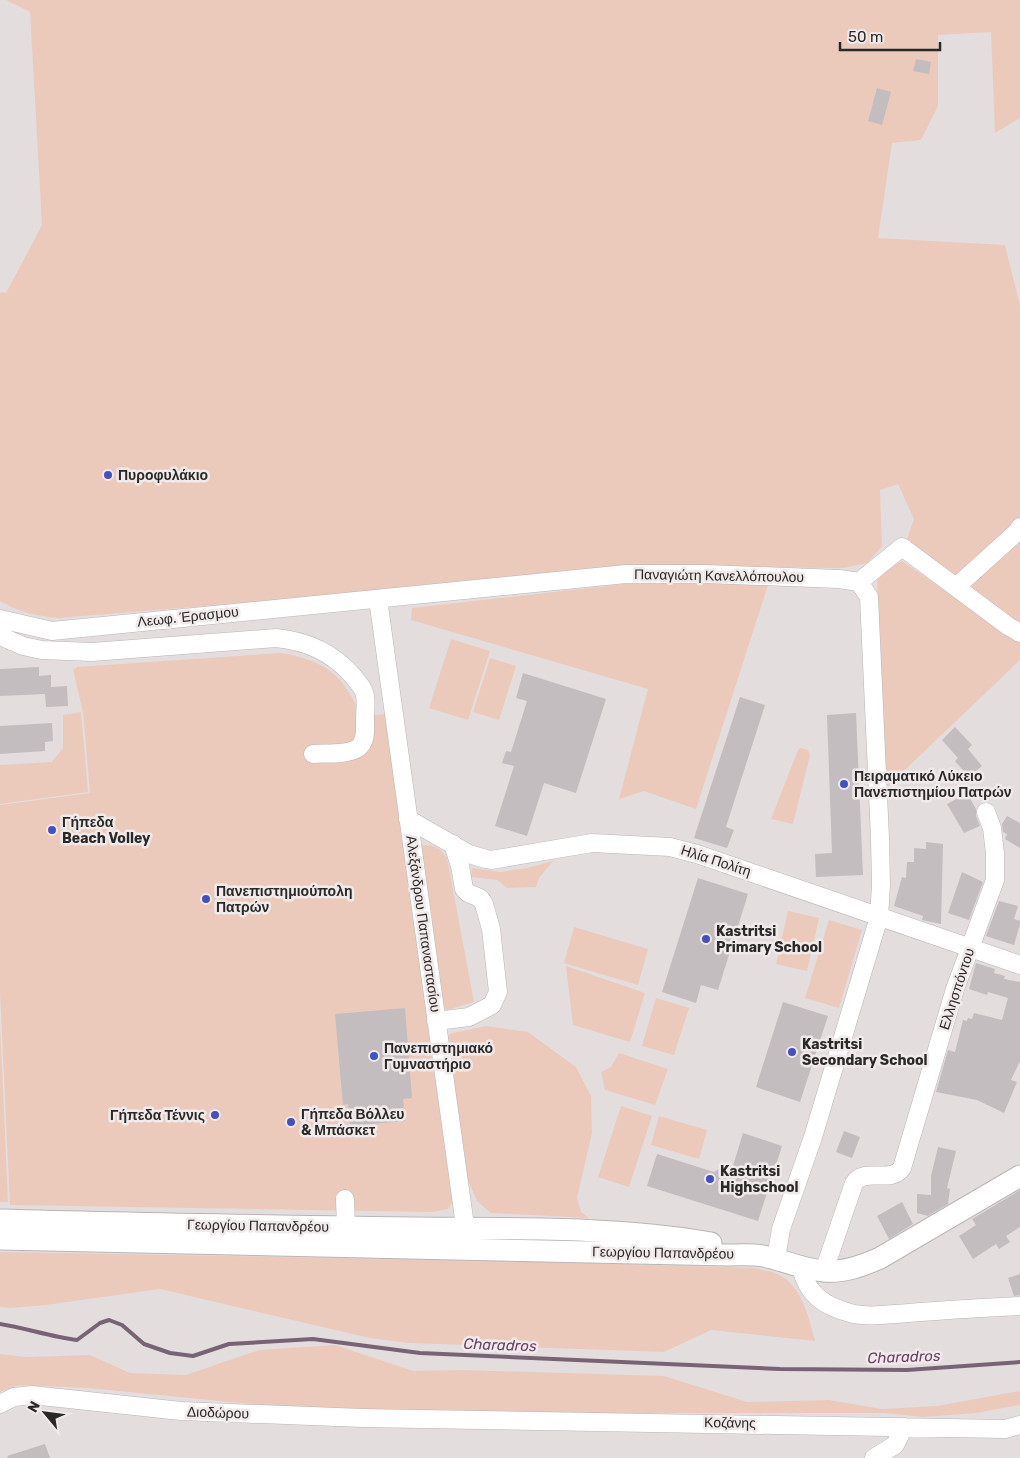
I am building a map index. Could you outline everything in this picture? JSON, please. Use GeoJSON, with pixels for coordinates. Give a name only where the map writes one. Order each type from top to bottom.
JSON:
{"type":"FeatureCollection","features":[{"type":"Feature","properties":{"kind":"main road"},"geometry":{"type":"LineString","coordinates":[[752,1254],[824,1271],[847,1269],[880,1258],[1020,1176]]}},
{"type":"Feature","properties":{"kind":"main road","name":"Γεωργίου Παπανδρέου"},"geometry":{"type":"LineString","coordinates":[[0,1220],[198,1226],[584,1231],[658,1236],[718,1244],[752,1254]]}},
{"type":"Feature","properties":{"kind":"main road","name":"Γεωργίου Παπανδρέου"},"geometry":{"type":"LineString","coordinates":[[0,1239],[469,1250],[752,1254]]}},
{"type":"Feature","properties":{"kind":"street"},"geometry":{"type":"LineString","coordinates":[[956,587],[1018,531],[1020,527]]}},
{"type":"Feature","properties":{"kind":"street"},"geometry":{"type":"LineString","coordinates":[[776,1259],[781,1229],[810,1145],[879,917],[880,860],[869,597],[859,582],[902,547],[1020,633]]}},
{"type":"Feature","properties":{"kind":"street","name":"Παναγιώτη Κανελλόπουλου"},"geometry":{"type":"LineString","coordinates":[[378,599],[626,574],[706,574],[839,579],[859,582]]}},
{"type":"Feature","properties":{"kind":"street","name":"Λεωφ. Έρασμου"},"geometry":{"type":"LineString","coordinates":[[0,619],[52,631],[378,599]]}},
{"type":"Feature","properties":{"kind":"street","name":"Αλεξάνδρου Παπαναστασίου"},"geometry":{"type":"LineString","coordinates":[[378,599],[469,1250]]}},
{"type":"Feature","properties":{"kind":"street"},"geometry":{"type":"LineString","coordinates":[[0,636],[23,646],[42,650],[92,652],[276,638],[292,639],[307,644],[338,660],[364,693],[366,737],[358,748],[342,753],[313,754]]}},
{"type":"Feature","properties":{"kind":"street","name":"Ελλησπόντου"},"geometry":{"type":"LineString","coordinates":[[824,1271],[854,1183],[863,1176],[892,1175],[898,1173],[902,1168],[969,948],[988,902],[996,875],[992,828],[986,812]]}},
{"type":"Feature","properties":{"kind":"street","name":"Ηλία Πολίτη"},"geometry":{"type":"LineString","coordinates":[[408,819],[469,854],[491,860],[592,843],[670,847],[697,854],[1020,965]]}},
{"type":"Feature","properties":{"kind":"street"},"geometry":{"type":"LineString","coordinates":[[436,1021],[469,1017],[492,1005],[498,992],[491,929],[484,904],[480,898],[468,893],[464,889],[460,866],[453,844]]}},
{"type":"Feature","properties":{"kind":"street"},"geometry":{"type":"LineString","coordinates":[[345,1199],[346,1227]]}},
{"type":"Feature","properties":{"kind":"street"},"geometry":{"type":"LineString","coordinates":[[800,1266],[807,1288],[817,1298],[852,1314],[894,1314],[1020,1306]]}},
{"type":"Feature","properties":{"kind":"street","name":"Διοδώρου"},"geometry":{"type":"LineString","coordinates":[[0,1404],[14,1397],[32,1395],[181,1411],[439,1419]]}},
{"type":"Feature","properties":{"kind":"street","name":"Κοζάνης"},"geometry":{"type":"LineString","coordinates":[[439,1419],[1005,1429],[1020,1425]]}},
{"type":"Feature","properties":{"kind":"street"},"geometry":{"type":"LineString","coordinates":[[874,1458],[895,1445],[904,1427]]}},
{"type":"Feature","properties":{"kind":"shaded area"},"geometry":{"type":"Polygon","coordinates":[[[6,0],[1020,0],[1020,118],[995,133],[991,32],[938,35],[938,106],[921,140],[892,143],[878,238],[1005,245],[1020,306],[1020,625],[907,539],[914,519],[898,484],[880,490],[882,546],[867,563],[843,568],[629,566],[368,593],[58,618],[28,613],[0,601],[0,293],[6,293],[42,225],[30,12],[6,0]]]}},
{"type":"Feature","properties":{"kind":"shaded area"},"geometry":{"type":"Polygon","coordinates":[[[902,561],[1020,642],[1020,660],[886,788],[877,575],[902,561]]]}},
{"type":"Feature","properties":{"kind":"shaded area"},"geometry":{"type":"Polygon","coordinates":[[[624,584],[768,585],[696,809],[644,791],[619,799],[648,689],[411,620],[412,608],[624,584]]]}},
{"type":"Feature","properties":{"kind":"shaded area"},"geometry":{"type":"Polygon","coordinates":[[[451,639],[490,651],[468,720],[429,708],[451,639]]]}},
{"type":"Feature","properties":{"kind":"shaded area","name":"Πανεπιστημιούπολη Πατρών"},"geometry":{"type":"Polygon","coordinates":[[[280,653],[312,661],[334,674],[340,680],[363,716],[387,714],[453,1187],[452,1202],[448,1209],[432,1212],[10,1205],[0,992],[0,805],[90,793],[83,712],[73,670],[77,667],[280,653]]]}},
{"type":"Feature","properties":{"kind":"shaded area"},"geometry":{"type":"Polygon","coordinates":[[[490,658],[516,666],[499,720],[473,712],[490,658]]]}},
{"type":"Feature","properties":{"kind":"shaded area"},"geometry":{"type":"Polygon","coordinates":[[[81,712],[88,792],[0,804],[0,765],[52,762],[63,748],[63,715],[81,712]]]}},
{"type":"Feature","properties":{"kind":"shaded area"},"geometry":{"type":"Polygon","coordinates":[[[800,748],[808,750],[810,755],[793,824],[771,819],[798,750],[800,748]]]}},
{"type":"Feature","properties":{"kind":"shaded area"},"geometry":{"type":"Polygon","coordinates":[[[421,845],[436,847],[447,858],[474,1002],[447,1010],[441,1004],[421,845]]]}},
{"type":"Feature","properties":{"kind":"shaded area"},"geometry":{"type":"Polygon","coordinates":[[[553,861],[539,878],[536,887],[507,888],[497,880],[471,877],[472,868],[500,872],[527,868],[553,861]]]}},
{"type":"Feature","properties":{"kind":"shaded area"},"geometry":{"type":"Polygon","coordinates":[[[788,911],[819,918],[807,971],[776,964],[788,911]]]}},
{"type":"Feature","properties":{"kind":"shaded area"},"geometry":{"type":"Polygon","coordinates":[[[829,920],[862,930],[839,1008],[805,998],[829,920]]]}},
{"type":"Feature","properties":{"kind":"shaded area"},"geometry":{"type":"Polygon","coordinates":[[[574,927],[648,949],[638,985],[564,963],[574,927]]]}},
{"type":"Feature","properties":{"kind":"shaded area"},"geometry":{"type":"Polygon","coordinates":[[[566,966],[645,993],[630,1042],[573,1025],[566,966]]]}},
{"type":"Feature","properties":{"kind":"shaded area"},"geometry":{"type":"Polygon","coordinates":[[[656,998],[689,1008],[674,1055],[642,1046],[656,998]]]}},
{"type":"Feature","properties":{"kind":"shaded area"},"geometry":{"type":"Polygon","coordinates":[[[0,1024],[8,1202],[0,1202],[0,1024]]]}},
{"type":"Feature","properties":{"kind":"shaded area"},"geometry":{"type":"Polygon","coordinates":[[[486,1026],[528,1032],[576,1067],[591,1096],[592,1133],[577,1198],[581,1212],[589,1218],[491,1213],[477,1201],[466,1176],[446,1036],[486,1026]]]}},
{"type":"Feature","properties":{"kind":"shaded area"},"geometry":{"type":"Polygon","coordinates":[[[619,1053],[668,1069],[655,1105],[605,1090],[601,1072],[611,1067],[619,1053]]]}},
{"type":"Feature","properties":{"kind":"shaded area"},"geometry":{"type":"Polygon","coordinates":[[[621,1106],[652,1116],[629,1187],[598,1177],[621,1106]]]}},
{"type":"Feature","properties":{"kind":"shaded area"},"geometry":{"type":"Polygon","coordinates":[[[659,1116],[707,1130],[699,1159],[651,1145],[659,1116]]]}},
{"type":"Feature","properties":{"kind":"shaded area"},"geometry":{"type":"Polygon","coordinates":[[[0,1252],[555,1262],[754,1268],[778,1274],[795,1288],[804,1305],[815,1341],[711,1330],[664,1352],[409,1343],[370,1338],[160,1289],[46,1305],[0,1307],[0,1252]]]}},
{"type":"Feature","properties":{"kind":"shaded area"},"geometry":{"type":"Polygon","coordinates":[[[335,1345],[413,1371],[462,1370],[664,1376],[747,1402],[829,1400],[882,1409],[937,1406],[1020,1391],[1020,1405],[976,1413],[923,1417],[885,1413],[444,1413],[303,1409],[88,1388],[19,1385],[0,1392],[0,1354],[26,1357],[90,1355],[130,1373],[186,1375],[259,1350],[335,1345]]]}},
{"type":"Feature","properties":{"kind":"building"},"geometry":{"type":"Polygon","coordinates":[[[916,59],[931,62],[929,74],[913,71],[916,59]]]}},
{"type":"Feature","properties":{"kind":"building"},"geometry":{"type":"Polygon","coordinates":[[[877,88],[891,92],[882,125],[868,121],[877,88]]]}},
{"type":"Feature","properties":{"kind":"building"},"geometry":{"type":"Polygon","coordinates":[[[39,667],[39,676],[51,675],[51,687],[67,686],[68,706],[46,707],[45,694],[0,696],[0,669],[39,667]]]}},
{"type":"Feature","properties":{"kind":"building"},"geometry":{"type":"Polygon","coordinates":[[[523,673],[606,699],[576,793],[544,783],[527,836],[495,826],[514,766],[502,763],[506,751],[511,752],[527,701],[516,698],[523,673]]]}},
{"type":"Feature","properties":{"kind":"building"},"geometry":{"type":"Polygon","coordinates":[[[740,697],[765,705],[726,827],[734,830],[727,848],[694,838],[740,697]]]}},
{"type":"Feature","properties":{"kind":"building","name":"Πειραματικό Λύκειο Πανεπιστημίου Πατρών"},"geometry":{"type":"Polygon","coordinates":[[[856,713],[863,875],[816,877],[815,854],[832,853],[827,715],[856,713]]]}},
{"type":"Feature","properties":{"kind":"building"},"geometry":{"type":"Polygon","coordinates":[[[52,723],[53,741],[45,742],[45,751],[0,754],[0,726],[52,723]]]}},
{"type":"Feature","properties":{"kind":"building"},"geometry":{"type":"Polygon","coordinates":[[[955,727],[972,745],[968,749],[982,766],[969,777],[955,761],[958,758],[942,740],[955,727]]]}},
{"type":"Feature","properties":{"kind":"building"},"geometry":{"type":"Polygon","coordinates":[[[967,793],[976,809],[976,816],[980,826],[964,833],[947,804],[967,793]]]}},
{"type":"Feature","properties":{"kind":"building"},"geometry":{"type":"Polygon","coordinates":[[[1007,816],[1020,823],[1020,848],[1005,839],[1007,834],[1003,832],[1002,824],[1007,816]]]}},
{"type":"Feature","properties":{"kind":"building"},"geometry":{"type":"Polygon","coordinates":[[[926,842],[943,844],[941,924],[922,920],[923,916],[894,906],[902,877],[906,878],[907,862],[914,862],[914,848],[926,849],[926,842]]]}},
{"type":"Feature","properties":{"kind":"building"},"geometry":{"type":"Polygon","coordinates":[[[962,872],[983,882],[969,920],[948,913],[962,872]]]}},
{"type":"Feature","properties":{"kind":"building","name":"Kastritsi Primary School"},"geometry":{"type":"Polygon","coordinates":[[[698,878],[748,894],[718,990],[701,985],[696,1003],[662,992],[698,878]]]}},
{"type":"Feature","properties":{"kind":"building"},"geometry":{"type":"Polygon","coordinates":[[[999,901],[1018,906],[1014,919],[1020,921],[1020,924],[1014,945],[986,936],[999,901]]]}},
{"type":"Feature","properties":{"kind":"building"},"geometry":{"type":"Polygon","coordinates":[[[976,963],[995,969],[994,973],[1005,976],[1004,979],[1020,982],[1020,1061],[1011,1080],[1017,1082],[1004,1113],[977,1100],[936,1092],[948,1050],[955,1052],[963,1020],[972,1019],[974,1013],[1002,1020],[1008,998],[988,992],[987,995],[969,989],[976,963]]]}},
{"type":"Feature","properties":{"kind":"building","name":"Kastritsi Secondary School"},"geometry":{"type":"Polygon","coordinates":[[[783,1002],[828,1016],[800,1102],[756,1087],[783,1002]]]}},
{"type":"Feature","properties":{"kind":"building","name":"Πανεπιστημιακό Γυμναστήριο"},"geometry":{"type":"Polygon","coordinates":[[[405,1008],[412,1098],[403,1099],[405,1121],[350,1126],[348,1104],[343,1105],[335,1014],[405,1008]]]}},
{"type":"Feature","properties":{"kind":"building"},"geometry":{"type":"Polygon","coordinates":[[[844,1131],[860,1137],[852,1158],[836,1152],[844,1131]]]}},
{"type":"Feature","properties":{"kind":"building","name":"Kastritsi Highschool"},"geometry":{"type":"Polygon","coordinates":[[[743,1133],[782,1146],[758,1221],[647,1186],[657,1154],[714,1172],[723,1166],[732,1169],[743,1133]]]}},
{"type":"Feature","properties":{"kind":"building"},"geometry":{"type":"Polygon","coordinates":[[[938,1147],[956,1151],[947,1188],[950,1189],[948,1204],[928,1216],[917,1213],[917,1194],[931,1195],[931,1176],[938,1147]]]}},
{"type":"Feature","properties":{"kind":"building"},"geometry":{"type":"Polygon","coordinates":[[[1020,1190],[1020,1227],[1006,1236],[1010,1242],[999,1249],[996,1244],[973,1259],[959,1236],[976,1225],[972,1219],[1020,1190]]]}},
{"type":"Feature","properties":{"kind":"building"},"geometry":{"type":"Polygon","coordinates":[[[902,1202],[913,1224],[889,1239],[877,1216],[902,1202]]]}},
{"type":"Feature","properties":{"kind":"building"},"geometry":{"type":"Polygon","coordinates":[[[1020,1274],[1020,1295],[1014,1296],[1008,1278],[1020,1274]]]}},
{"type":"Feature","properties":{"kind":"building"},"geometry":{"type":"Polygon","coordinates":[[[45,1444],[50,1458],[8,1458],[7,1456],[45,1444]]]}},
{"type":"Feature","properties":{"kind":"waterway","name":"Charadros"},"geometry":{"type":"LineString","coordinates":[[0,1324],[77,1340],[100,1323],[109,1320],[122,1325],[144,1344],[170,1353],[193,1356],[229,1344],[313,1339],[420,1353],[780,1369],[907,1370],[1020,1362]]}},
{"type":"Feature","properties":{"kind":"place","name":"Πυροφυλάκιο"},"geometry":{"type":"Point","coordinates":[108,475]}},
{"type":"Feature","properties":{"kind":"place","name":"Πειραματικό Λύκειο Πανεπιστημίου Πατρών"},"geometry":{"type":"Point","coordinates":[844,784]}},
{"type":"Feature","properties":{"kind":"place","name":"Γήπεδα Beach Volley"},"geometry":{"type":"Point","coordinates":[52,830]}},
{"type":"Feature","properties":{"kind":"place","name":"Πανεπιστημιούπολη Πατρών"},"geometry":{"type":"Point","coordinates":[206,899]}},
{"type":"Feature","properties":{"kind":"place","name":"Kastritsi Primary School"},"geometry":{"type":"Point","coordinates":[706,939]}},
{"type":"Feature","properties":{"kind":"place","name":"Kastritsi Secondary School"},"geometry":{"type":"Point","coordinates":[792,1052]}},
{"type":"Feature","properties":{"kind":"place","name":"Πανεπιστημιακό Γυμναστήριο"},"geometry":{"type":"Point","coordinates":[374,1056]}},
{"type":"Feature","properties":{"kind":"place","name":"Γήπεδα Τέννις"},"geometry":{"type":"Point","coordinates":[215,1115]}},
{"type":"Feature","properties":{"kind":"place","name":"Γήπεδα Βόλλευ & Μπάσκετ"},"geometry":{"type":"Point","coordinates":[291,1122]}},
{"type":"Feature","properties":{"kind":"place","name":"Kastritsi Highschool"},"geometry":{"type":"Point","coordinates":[710,1179]}}]}
